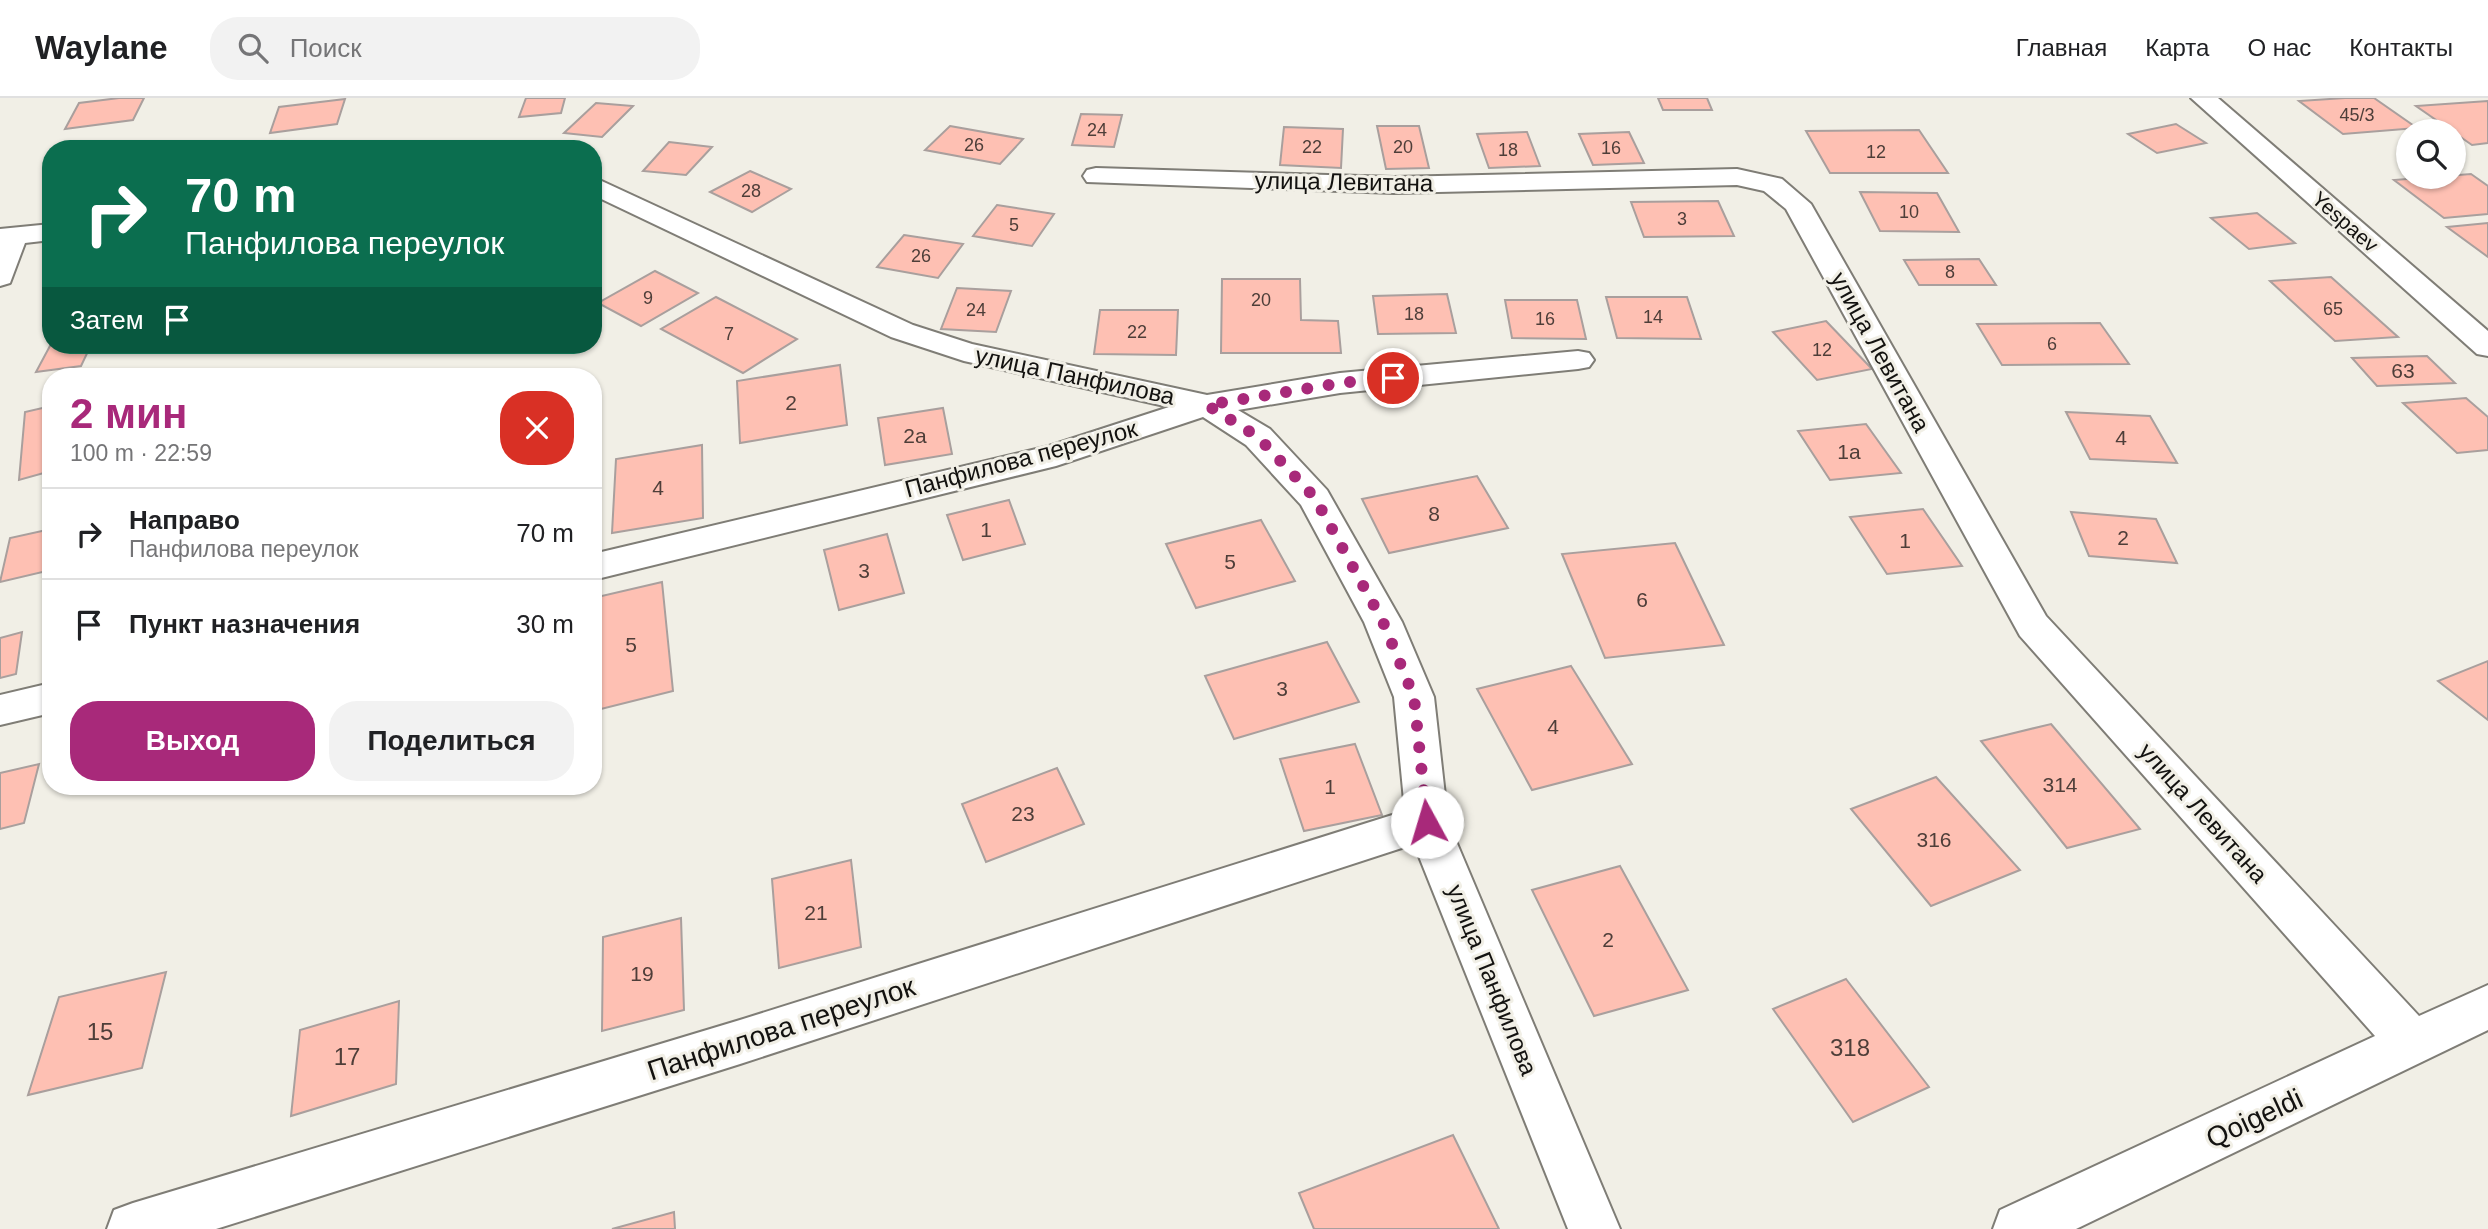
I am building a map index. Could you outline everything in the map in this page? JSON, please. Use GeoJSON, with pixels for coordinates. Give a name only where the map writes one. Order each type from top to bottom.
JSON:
{"type":"FeatureCollection","features":[{"type":"Feature","properties":{"kind":"street","name":"Yespaev"},"geometry":{"type":"LineString","coordinates":[[2203,98],[2488,347]]}},
{"type":"Feature","properties":{"kind":"street","name":"улица Левитана"},"geometry":{"type":"LineString","coordinates":[[1096,176],[1394,185],[1737,177],[1773,185],[1797,204],[2033,626],[2412,1043]]}},
{"type":"Feature","properties":{"kind":"street","name":"улица Панфилова"},"geometry":{"type":"LineString","coordinates":[[602,189],[902,331],[964,352],[1207,405],[1258,437],[1315,498],[1383,622],[1414,697],[1427,822],[1594,1229]]}},
{"type":"Feature","properties":{"kind":"street"},"geometry":{"type":"LineString","coordinates":[[0,276],[7,236],[42,233]]}},
{"type":"Feature","properties":{"kind":"street","name":"Панфилова переулок"},"geometry":{"type":"LineString","coordinates":[[602,565],[1056,455],[1207,405],[1340,383],[1578,360]]}},
{"type":"Feature","properties":{"kind":"street"},"geometry":{"type":"LineString","coordinates":[[0,710],[42,700]]}},
{"type":"Feature","properties":{"kind":"street","name":"Панфилова переулок"},"geometry":{"type":"LineString","coordinates":[[133,1229],[740,1042],[1427,822]]}},
{"type":"Feature","properties":{"kind":"street","name":"Qoigeldi"},"geometry":{"type":"LineString","coordinates":[[2019,1229],[2488,1007]]}},
{"type":"Feature","properties":{"kind":"building"},"geometry":{"type":"Polygon","coordinates":[[[144,98],[133,120],[65,129],[79,103],[144,98]]]}},
{"type":"Feature","properties":{"kind":"building"},"geometry":{"type":"Polygon","coordinates":[[[526,98],[565,98],[561,113],[519,117],[526,98]]]}},
{"type":"Feature","properties":{"kind":"building"},"geometry":{"type":"Polygon","coordinates":[[[1658,98],[1707,98],[1712,110],[1663,110],[1658,98]]]}},
{"type":"Feature","properties":{"kind":"building"},"geometry":{"type":"Polygon","coordinates":[[[2374,98],[2404,119],[2396,119],[2396,130],[2343,134],[2299,101],[2374,98]]]}},
{"type":"Feature","properties":{"kind":"building"},"geometry":{"type":"Polygon","coordinates":[[[345,99],[337,124],[270,133],[279,107],[345,99]]]}},
{"type":"Feature","properties":{"kind":"building"},"geometry":{"type":"Polygon","coordinates":[[[2488,101],[2488,143],[2472,145],[2466,141],[2466,119],[2435,119],[2416,106],[2488,101]]]}},
{"type":"Feature","properties":{"kind":"building"},"geometry":{"type":"Polygon","coordinates":[[[596,103],[633,106],[602,137],[564,133],[596,103]]]}},
{"type":"Feature","properties":{"kind":"building"},"geometry":{"type":"Polygon","coordinates":[[[1081,114],[1122,115],[1114,147],[1072,145],[1081,114]]]}},
{"type":"Feature","properties":{"kind":"building"},"geometry":{"type":"Polygon","coordinates":[[[2176,124],[2206,143],[2157,153],[2128,134],[2176,124]]]}},
{"type":"Feature","properties":{"kind":"building"},"geometry":{"type":"Polygon","coordinates":[[[950,126],[1023,139],[1000,164],[925,150],[950,126]]]}},
{"type":"Feature","properties":{"kind":"building"},"geometry":{"type":"Polygon","coordinates":[[[1377,126],[1419,126],[1429,168],[1386,169],[1377,126]]]}},
{"type":"Feature","properties":{"kind":"building"},"geometry":{"type":"Polygon","coordinates":[[[1284,127],[1343,129],[1341,168],[1280,165],[1284,127]]]}},
{"type":"Feature","properties":{"kind":"building"},"geometry":{"type":"Polygon","coordinates":[[[1919,130],[1948,173],[1830,173],[1806,131],[1919,130]]]}},
{"type":"Feature","properties":{"kind":"building"},"geometry":{"type":"Polygon","coordinates":[[[1527,132],[1540,166],[1489,168],[1477,134],[1527,132]]]}},
{"type":"Feature","properties":{"kind":"building"},"geometry":{"type":"Polygon","coordinates":[[[1629,132],[1644,163],[1593,165],[1579,134],[1629,132]]]}},
{"type":"Feature","properties":{"kind":"building"},"geometry":{"type":"Polygon","coordinates":[[[669,142],[712,147],[686,175],[643,171],[669,142]]]}},
{"type":"Feature","properties":{"kind":"building"},"geometry":{"type":"Polygon","coordinates":[[[750,171],[791,189],[752,212],[710,192],[750,171]]]}},
{"type":"Feature","properties":{"kind":"building"},"geometry":{"type":"Polygon","coordinates":[[[2466,174],[2471,174],[2488,186],[2488,214],[2444,218],[2406,189],[2466,189],[2466,174]]]}},
{"type":"Feature","properties":{"kind":"building"},"geometry":{"type":"Polygon","coordinates":[[[1860,192],[1937,193],[1959,232],[1880,231],[1860,192]]]}},
{"type":"Feature","properties":{"kind":"building"},"geometry":{"type":"Polygon","coordinates":[[[1718,201],[1734,236],[1644,237],[1631,202],[1718,201]]]}},
{"type":"Feature","properties":{"kind":"building"},"geometry":{"type":"Polygon","coordinates":[[[997,205],[1054,214],[1032,246],[973,236],[997,205]]]}},
{"type":"Feature","properties":{"kind":"building"},"geometry":{"type":"Polygon","coordinates":[[[2257,213],[2295,243],[2249,249],[2211,218],[2257,213]]]}},
{"type":"Feature","properties":{"kind":"building"},"geometry":{"type":"Polygon","coordinates":[[[2488,223],[2488,257],[2447,227],[2488,223]]]}},
{"type":"Feature","properties":{"kind":"building"},"geometry":{"type":"Polygon","coordinates":[[[904,235],[963,244],[938,278],[877,267],[904,235]]]}},
{"type":"Feature","properties":{"kind":"building"},"geometry":{"type":"Polygon","coordinates":[[[1979,259],[1996,285],[1919,285],[1904,260],[1979,259]]]}},
{"type":"Feature","properties":{"kind":"building"},"geometry":{"type":"Polygon","coordinates":[[[655,271],[698,293],[641,326],[602,305],[602,301],[655,271]]]}},
{"type":"Feature","properties":{"kind":"building"},"geometry":{"type":"Polygon","coordinates":[[[2331,277],[2398,337],[2335,341],[2270,281],[2331,277]]]}},
{"type":"Feature","properties":{"kind":"building"},"geometry":{"type":"Polygon","coordinates":[[[1222,279],[1300,279],[1301,320],[1338,321],[1341,353],[1221,353],[1222,279]]]}},
{"type":"Feature","properties":{"kind":"building"},"geometry":{"type":"Polygon","coordinates":[[[957,288],[1011,291],[996,332],[941,329],[957,288]]]}},
{"type":"Feature","properties":{"kind":"building"},"geometry":{"type":"Polygon","coordinates":[[[1447,294],[1456,333],[1378,334],[1373,296],[1447,294]]]}},
{"type":"Feature","properties":{"kind":"building"},"geometry":{"type":"Polygon","coordinates":[[[716,297],[797,339],[743,373],[661,329],[716,297]]]}},
{"type":"Feature","properties":{"kind":"building"},"geometry":{"type":"Polygon","coordinates":[[[1606,297],[1687,297],[1701,339],[1617,338],[1606,297]]]}},
{"type":"Feature","properties":{"kind":"building"},"geometry":{"type":"Polygon","coordinates":[[[1505,300],[1577,300],[1586,339],[1512,338],[1505,300]]]}},
{"type":"Feature","properties":{"kind":"building"},"geometry":{"type":"Polygon","coordinates":[[[1100,310],[1178,310],[1176,355],[1094,354],[1100,310]]]}},
{"type":"Feature","properties":{"kind":"building"},"geometry":{"type":"Polygon","coordinates":[[[1826,321],[1872,369],[1817,380],[1773,332],[1826,321]]]}},
{"type":"Feature","properties":{"kind":"building"},"geometry":{"type":"Polygon","coordinates":[[[2100,323],[2129,364],[2002,365],[1977,324],[2100,323]]]}},
{"type":"Feature","properties":{"kind":"building"},"geometry":{"type":"Polygon","coordinates":[[[46,354],[87,354],[81,366],[42,368],[42,371],[36,372],[46,354]]]}},
{"type":"Feature","properties":{"kind":"building"},"geometry":{"type":"Polygon","coordinates":[[[2427,356],[2455,383],[2377,386],[2352,358],[2427,356]]]}},
{"type":"Feature","properties":{"kind":"building"},"geometry":{"type":"Polygon","coordinates":[[[840,365],[847,425],[740,443],[737,381],[840,365]]]}},
{"type":"Feature","properties":{"kind":"building"},"geometry":{"type":"Polygon","coordinates":[[[2466,398],[2488,417],[2488,450],[2457,453],[2403,403],[2466,398]]]}},
{"type":"Feature","properties":{"kind":"building"},"geometry":{"type":"Polygon","coordinates":[[[42,408],[42,474],[19,480],[25,412],[42,408]]]}},
{"type":"Feature","properties":{"kind":"building"},"geometry":{"type":"Polygon","coordinates":[[[943,408],[952,454],[885,465],[878,418],[943,408]]]}},
{"type":"Feature","properties":{"kind":"building"},"geometry":{"type":"Polygon","coordinates":[[[2066,412],[2150,416],[2177,463],[2090,459],[2066,412]]]}},
{"type":"Feature","properties":{"kind":"building"},"geometry":{"type":"Polygon","coordinates":[[[1866,424],[1901,473],[1830,480],[1798,431],[1866,424]]]}},
{"type":"Feature","properties":{"kind":"building"},"geometry":{"type":"Polygon","coordinates":[[[702,445],[703,518],[612,533],[616,459],[702,445]]]}},
{"type":"Feature","properties":{"kind":"building"},"geometry":{"type":"Polygon","coordinates":[[[1477,476],[1508,528],[1389,553],[1362,499],[1477,476]]]}},
{"type":"Feature","properties":{"kind":"building"},"geometry":{"type":"Polygon","coordinates":[[[1009,500],[1025,544],[963,560],[947,515],[1009,500]]]}},
{"type":"Feature","properties":{"kind":"building"},"geometry":{"type":"Polygon","coordinates":[[[1923,509],[1962,566],[1887,574],[1850,517],[1923,509]]]}},
{"type":"Feature","properties":{"kind":"building"},"geometry":{"type":"Polygon","coordinates":[[[2071,512],[2156,519],[2177,563],[2089,556],[2071,512]]]}},
{"type":"Feature","properties":{"kind":"building"},"geometry":{"type":"Polygon","coordinates":[[[1261,520],[1295,581],[1196,608],[1166,544],[1261,520]]]}},
{"type":"Feature","properties":{"kind":"building"},"geometry":{"type":"Polygon","coordinates":[[[42,531],[42,572],[0,582],[10,538],[42,531]]]}},
{"type":"Feature","properties":{"kind":"building"},"geometry":{"type":"Polygon","coordinates":[[[887,534],[904,593],[839,610],[824,550],[887,534]]]}},
{"type":"Feature","properties":{"kind":"building"},"geometry":{"type":"Polygon","coordinates":[[[1675,543],[1724,645],[1605,658],[1562,554],[1675,543]]]}},
{"type":"Feature","properties":{"kind":"building"},"geometry":{"type":"Polygon","coordinates":[[[662,582],[673,691],[602,709],[602,596],[662,582]]]}},
{"type":"Feature","properties":{"kind":"building"},"geometry":{"type":"Polygon","coordinates":[[[22,632],[16,674],[0,678],[0,638],[22,632]]]}},
{"type":"Feature","properties":{"kind":"building"},"geometry":{"type":"Polygon","coordinates":[[[1327,642],[1359,702],[1234,739],[1205,676],[1327,642]]]}},
{"type":"Feature","properties":{"kind":"building"},"geometry":{"type":"Polygon","coordinates":[[[2488,661],[2488,720],[2438,681],[2488,661]]]}},
{"type":"Feature","properties":{"kind":"building"},"geometry":{"type":"Polygon","coordinates":[[[1571,666],[1632,764],[1532,790],[1477,689],[1571,666]]]}},
{"type":"Feature","properties":{"kind":"building"},"geometry":{"type":"Polygon","coordinates":[[[2051,724],[2140,829],[2067,848],[1981,741],[2051,724]]]}},
{"type":"Feature","properties":{"kind":"building"},"geometry":{"type":"Polygon","coordinates":[[[1355,744],[1382,815],[1304,831],[1280,759],[1355,744]]]}},
{"type":"Feature","properties":{"kind":"building"},"geometry":{"type":"Polygon","coordinates":[[[39,764],[24,823],[0,829],[0,773],[39,764]]]}},
{"type":"Feature","properties":{"kind":"building"},"geometry":{"type":"Polygon","coordinates":[[[1057,768],[1084,824],[986,862],[962,804],[1057,768]]]}},
{"type":"Feature","properties":{"kind":"building"},"geometry":{"type":"Polygon","coordinates":[[[1936,777],[2020,870],[1931,906],[1851,809],[1936,777]]]}},
{"type":"Feature","properties":{"kind":"building"},"geometry":{"type":"Polygon","coordinates":[[[851,860],[861,947],[779,968],[772,879],[851,860]]]}},
{"type":"Feature","properties":{"kind":"building"},"geometry":{"type":"Polygon","coordinates":[[[1620,866],[1688,990],[1594,1016],[1532,890],[1620,866]]]}},
{"type":"Feature","properties":{"kind":"building"},"geometry":{"type":"Polygon","coordinates":[[[681,918],[684,1010],[602,1031],[603,937],[681,918]]]}},
{"type":"Feature","properties":{"kind":"building"},"geometry":{"type":"Polygon","coordinates":[[[166,972],[142,1068],[28,1095],[59,997],[166,972]]]}},
{"type":"Feature","properties":{"kind":"building"},"geometry":{"type":"Polygon","coordinates":[[[1846,979],[1929,1087],[1853,1122],[1773,1009],[1846,979]]]}},
{"type":"Feature","properties":{"kind":"building"},"geometry":{"type":"Polygon","coordinates":[[[399,1001],[396,1084],[291,1116],[300,1030],[399,1001]]]}},
{"type":"Feature","properties":{"kind":"building"},"geometry":{"type":"Polygon","coordinates":[[[1453,1135],[1499,1229],[1314,1229],[1299,1193],[1453,1135]]]}},
{"type":"Feature","properties":{"kind":"building"},"geometry":{"type":"Polygon","coordinates":[[[674,1212],[675,1229],[612,1229],[674,1212]]]}},
{"type":"Feature","properties":{"kind":"route"},"geometry":{"type":"LineString","coordinates":[[1393,378],[1340,383],[1207,405],[1258,437],[1315,498],[1383,622],[1414,697],[1427,822]]}}]}
